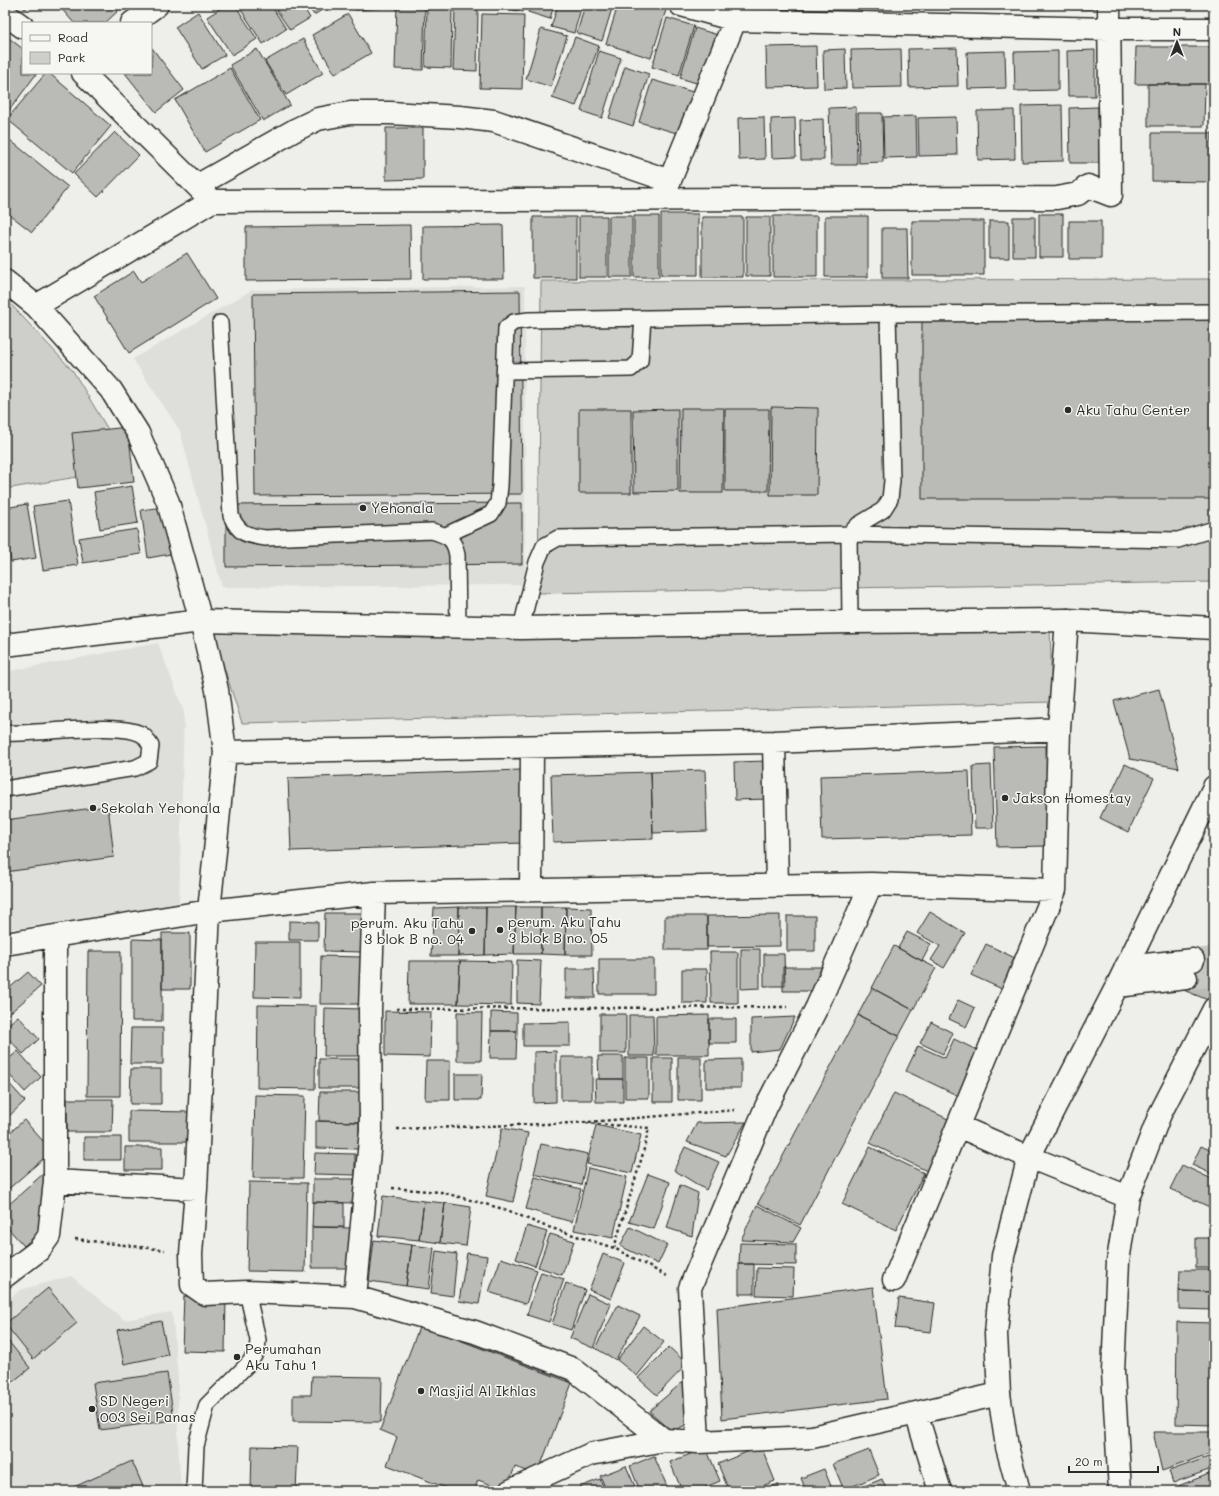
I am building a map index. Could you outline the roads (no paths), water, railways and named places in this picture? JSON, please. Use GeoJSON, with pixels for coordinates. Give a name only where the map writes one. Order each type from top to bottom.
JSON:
{"type":"FeatureCollection","features":[{"type":"Feature","properties":{"kind":"street"},"geometry":{"type":"LineString","coordinates":[[133,22],[157,5]]}},
{"type":"Feature","properties":{"kind":"street"},"geometry":{"type":"LineString","coordinates":[[681,5],[737,12],[1109,28],[1214,28]]}},
{"type":"Feature","properties":{"kind":"street"},"geometry":{"type":"LineString","coordinates":[[84,74],[205,193],[666,190],[1057,198],[1078,194],[1088,186],[1111,195],[1109,5]]}},
{"type":"Feature","properties":{"kind":"street"},"geometry":{"type":"LineString","coordinates":[[666,190],[737,12]]}},
{"type":"Feature","properties":{"kind":"street"},"geometry":{"type":"LineString","coordinates":[[5,14],[22,26]]}},
{"type":"Feature","properties":{"kind":"street"},"geometry":{"type":"LineString","coordinates":[[36,306],[205,193],[295,130],[318,119],[350,113],[460,117],[494,121],[666,190]]}},
{"type":"Feature","properties":{"kind":"street"},"geometry":{"type":"LineString","coordinates":[[5,281],[36,306],[111,390],[138,433],[168,502],[201,621],[217,690],[225,752],[209,912],[196,1189],[191,1254],[192,1285],[205,1294],[247,1292],[355,1297],[475,1332],[573,1369],[664,1440]]}},
{"type":"Feature","properties":{"kind":"street"},"geometry":{"type":"LineString","coordinates":[[5,645],[201,621],[521,628],[1067,620],[1214,628]]}},
{"type":"Feature","properties":{"kind":"street"},"geometry":{"type":"LineString","coordinates":[[894,1280],[1055,890],[1059,729],[1067,620]]}},
{"type":"Feature","properties":{"kind":"street"},"geometry":{"type":"LineString","coordinates":[[225,752],[774,742],[1059,729]]}},
{"type":"Feature","properties":{"kind":"street"},"geometry":{"type":"LineString","coordinates":[[774,742],[777,885]]}},
{"type":"Feature","properties":{"kind":"street"},"geometry":{"type":"LineString","coordinates":[[531,890],[532,747]]}},
{"type":"Feature","properties":{"kind":"street"},"geometry":{"type":"LineString","coordinates":[[1019,1491],[1007,1447],[999,1394],[996,1334],[1003,1256],[1029,1157],[1122,977],[1214,787]]}},
{"type":"Feature","properties":{"kind":"street"},"geometry":{"type":"LineString","coordinates":[[5,944],[209,912],[374,893],[871,884],[1055,890]]}},
{"type":"Feature","properties":{"kind":"street"},"geometry":{"type":"LineString","coordinates":[[698,1442],[690,1288],[766,1107],[818,1007],[871,884]]}},
{"type":"Feature","properties":{"kind":"street"},"geometry":{"type":"LineString","coordinates":[[355,1297],[371,1130],[370,1009],[374,893]]}},
{"type":"Feature","properties":{"kind":"street"},"geometry":{"type":"LineString","coordinates":[[5,1276],[39,1250],[49,1236],[55,1181],[55,937]]}},
{"type":"Feature","properties":{"kind":"street"},"geometry":{"type":"LineString","coordinates":[[1122,977],[1190,969]]}},
{"type":"Feature","properties":{"kind":"street"},"geometry":{"type":"LineString","coordinates":[[1120,1491],[1113,1372],[1118,1261],[1128,1197],[1160,1114],[1214,1009]]}},
{"type":"Feature","properties":{"kind":"street"},"geometry":{"type":"LineString","coordinates":[[958,1126],[1029,1157],[1128,1197]]}},
{"type":"Feature","properties":{"kind":"street"},"geometry":{"type":"LineString","coordinates":[[55,1181],[196,1189]]}},
{"type":"Feature","properties":{"kind":"street"},"geometry":{"type":"LineString","coordinates":[[510,1491],[591,1454],[664,1440],[698,1442],[812,1437],[999,1394]]}},
{"type":"Feature","properties":{"kind":"street"},"geometry":{"type":"LineString","coordinates":[[916,1413],[940,1491]]}},
{"type":"Feature","properties":{"kind":"lane"},"geometry":{"type":"LineString","coordinates":[[446,535],[491,514],[498,503],[500,486],[506,328],[514,322],[529,320],[888,314],[1214,312]]}},
{"type":"Feature","properties":{"kind":"lane"},"geometry":{"type":"LineString","coordinates":[[850,622],[849,534],[858,525],[883,510],[890,499],[892,481],[888,314]]}},
{"type":"Feature","properties":{"kind":"lane"},"geometry":{"type":"LineString","coordinates":[[505,371],[631,369],[640,362],[643,318]]}},
{"type":"Feature","properties":{"kind":"lane"},"geometry":{"type":"LineString","coordinates":[[220,324],[231,516],[235,526],[245,535],[265,538],[432,531],[446,535],[455,545],[457,555],[458,627]]}},
{"type":"Feature","properties":{"kind":"lane"},"geometry":{"type":"LineString","coordinates":[[521,628],[537,562],[544,546],[558,538],[849,534],[1178,540],[1214,529]]}},
{"type":"Feature","properties":{"kind":"lane"},"geometry":{"type":"LineString","coordinates":[[5,733],[124,729],[143,735],[151,746],[149,760],[135,768],[5,788]]}},
{"type":"Feature","properties":{"kind":"lane"},"geometry":{"type":"LineString","coordinates":[[194,1491],[196,1446],[207,1405],[250,1362],[257,1351],[258,1340],[247,1292]]}},
{"type":"Feature","properties":{"kind":"tunnel"},"geometry":{"type":"LineString","coordinates":[[1193,960],[1214,958]]}},
{"type":"Feature","properties":{"kind":"tunnel"},"geometry":{"type":"LineString","coordinates":[[1186,978],[1214,976]]}},
{"type":"Feature","properties":{"kind":"place","name":"Aku Tahu Center"},"geometry":{"type":"Point","coordinates":[1068,410]}},
{"type":"Feature","properties":{"kind":"place","name":"Yehonala"},"geometry":{"type":"Point","coordinates":[363,508]}},
{"type":"Feature","properties":{"kind":"place","name":"Jakson Homestay"},"geometry":{"type":"Point","coordinates":[1005,798]}},
{"type":"Feature","properties":{"kind":"place","name":"Sekolah Yehonala"},"geometry":{"type":"Point","coordinates":[93,808]}},
{"type":"Feature","properties":{"kind":"place","name":"perum. Aku Tahu 3 blok B no. 05"},"geometry":{"type":"Point","coordinates":[500,930]}},
{"type":"Feature","properties":{"kind":"place","name":"perum. Aku Tahu 3 blok B no. 04"},"geometry":{"type":"Point","coordinates":[472,931]}},
{"type":"Feature","properties":{"kind":"place","name":"Perumahan Aku Tahu 1"},"geometry":{"type":"Point","coordinates":[237,1357]}},
{"type":"Feature","properties":{"kind":"place","name":"Masjid Al Ikhlas"},"geometry":{"type":"Point","coordinates":[421,1391]}},
{"type":"Feature","properties":{"kind":"place","name":"SD Negeri 003 Sei Panas"},"geometry":{"type":"Point","coordinates":[92,1409]}}]}
